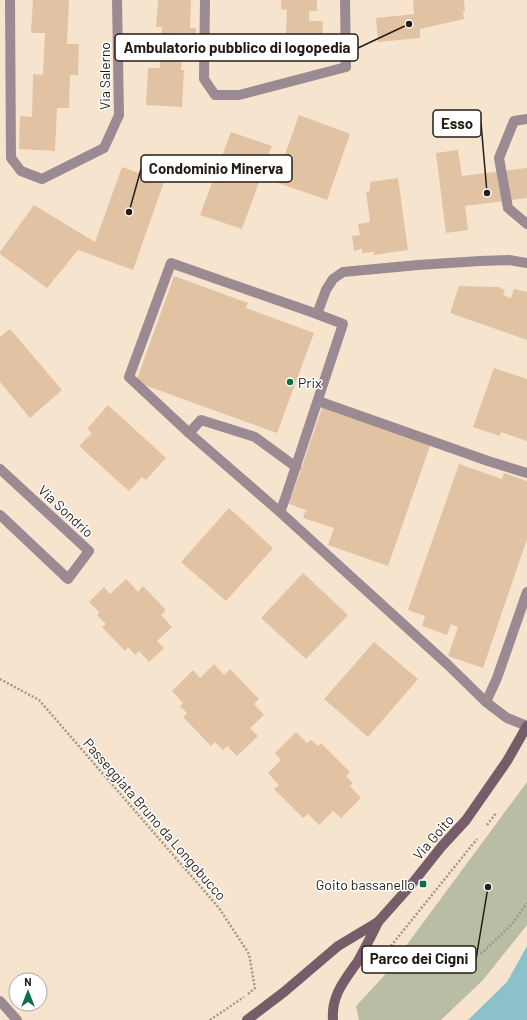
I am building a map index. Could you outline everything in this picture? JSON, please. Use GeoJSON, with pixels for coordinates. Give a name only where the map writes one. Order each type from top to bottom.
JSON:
{"type":"FeatureCollection","features":[{"type":"Feature","properties":{"kind":"main road","name":"Via Goito"},"geometry":{"type":"LineString","coordinates":[[247,1020],[284,992],[338,946],[378,922],[466,820],[507,761],[527,726]]}},
{"type":"Feature","properties":{"kind":"main road"},"geometry":{"type":"LineString","coordinates":[[334,1020],[333,1014],[335,999],[341,985],[358,960],[378,922]]}},
{"type":"Feature","properties":{"kind":"street","name":"Via Salerno"},"geometry":{"type":"LineString","coordinates":[[10,0],[11,158],[21,171],[42,178],[104,148],[119,115],[117,0]]}},
{"type":"Feature","properties":{"kind":"street"},"geometry":{"type":"LineString","coordinates":[[205,0],[204,79],[215,94],[239,94],[346,67],[345,0]]}},
{"type":"Feature","properties":{"kind":"street"},"geometry":{"type":"LineString","coordinates":[[527,119],[514,121],[500,158],[508,208],[527,224]]}},
{"type":"Feature","properties":{"kind":"street"},"geometry":{"type":"LineString","coordinates":[[317,314],[326,290],[333,279],[343,272],[480,261],[509,260],[527,263]]}},
{"type":"Feature","properties":{"kind":"street"},"geometry":{"type":"LineString","coordinates":[[280,512],[343,324],[171,263],[129,377],[188,433],[280,512],[447,664],[486,702],[507,718],[527,726]]}},
{"type":"Feature","properties":{"kind":"street"},"geometry":{"type":"LineString","coordinates":[[318,401],[527,473]]}},
{"type":"Feature","properties":{"kind":"street"},"geometry":{"type":"LineString","coordinates":[[188,433],[201,420],[255,437],[296,467]]}},
{"type":"Feature","properties":{"kind":"street","name":"Via Sondrio"},"geometry":{"type":"LineString","coordinates":[[0,469],[89,551],[68,579],[0,515]]}},
{"type":"Feature","properties":{"kind":"street"},"geometry":{"type":"LineString","coordinates":[[486,702],[497,678],[527,592]]}},
{"type":"Feature","properties":{"kind":"street"},"geometry":{"type":"LineString","coordinates":[[0,1001],[17,1020]]}},
{"type":"Feature","properties":{"kind":"path","name":"Passeggiata Bruno da Longobucco"},"geometry":{"type":"LineString","coordinates":[[0,679],[40,700],[219,908],[249,954],[255,988],[210,1020]]}},
{"type":"Feature","properties":{"kind":"path"},"geometry":{"type":"LineString","coordinates":[[483,831],[498,810]]}},
{"type":"Feature","properties":{"kind":"path"},"geometry":{"type":"LineString","coordinates":[[479,836],[384,954],[412,965],[448,964],[483,952],[511,925],[527,903]]}},
{"type":"Feature","properties":{"kind":"green space"},"geometry":{"type":"Polygon","coordinates":[[[527,782],[527,925],[483,980],[441,1020],[359,1020],[356,1006],[383,977],[527,782]]]}},
{"type":"Feature","properties":{"kind":"water"},"geometry":{"type":"Polygon","coordinates":[[[527,946],[527,1020],[468,1020],[507,982],[527,946]]]}},
{"type":"Feature","properties":{"kind":"building"},"geometry":{"type":"Polygon","coordinates":[[[33,0],[69,0],[67,44],[79,44],[78,75],[70,75],[69,108],[57,108],[55,151],[19,149],[20,116],[32,117],[33,74],[43,75],[45,33],[31,33],[33,0]]]}},
{"type":"Feature","properties":{"kind":"building"},"geometry":{"type":"Polygon","coordinates":[[[158,0],[191,0],[190,28],[196,28],[195,61],[182,60],[181,70],[184,70],[182,107],[146,105],[148,68],[160,68],[162,27],[156,27],[158,0]]]}},
{"type":"Feature","properties":{"kind":"building"},"geometry":{"type":"Polygon","coordinates":[[[281,0],[317,0],[317,11],[309,11],[309,21],[323,21],[321,59],[285,58],[287,10],[281,9],[281,0]]]}},
{"type":"Feature","properties":{"kind":"building"},"geometry":{"type":"Polygon","coordinates":[[[413,0],[464,0],[464,19],[420,29],[420,38],[378,42],[376,18],[414,14],[413,0]]]}},
{"type":"Feature","properties":{"kind":"building"},"geometry":{"type":"Polygon","coordinates":[[[299,115],[350,134],[327,200],[261,177],[242,229],[200,215],[231,132],[272,146],[267,158],[282,163],[299,115]]]}},
{"type":"Feature","properties":{"kind":"building"},"geometry":{"type":"Polygon","coordinates":[[[458,150],[462,176],[527,168],[527,198],[465,206],[468,230],[446,233],[436,153],[458,150]]]}},
{"type":"Feature","properties":{"kind":"building"},"geometry":{"type":"Polygon","coordinates":[[[122,167],[164,182],[133,270],[78,250],[47,288],[0,254],[34,205],[95,242],[122,167]]]}},
{"type":"Feature","properties":{"kind":"building"},"geometry":{"type":"Polygon","coordinates":[[[398,178],[408,250],[374,255],[374,252],[362,253],[362,249],[354,251],[352,236],[360,235],[358,224],[370,222],[366,192],[370,191],[370,182],[398,178]]]}},
{"type":"Feature","properties":{"kind":"building"},"geometry":{"type":"Polygon","coordinates":[[[174,276],[248,303],[246,308],[314,333],[277,433],[136,382],[174,276]]]}},
{"type":"Feature","properties":{"kind":"building"},"geometry":{"type":"Polygon","coordinates":[[[459,286],[498,287],[505,290],[503,295],[511,298],[514,289],[527,292],[527,340],[450,313],[459,286]]]}},
{"type":"Feature","properties":{"kind":"building"},"geometry":{"type":"Polygon","coordinates":[[[10,329],[62,390],[30,418],[0,382],[0,337],[10,329]]]}},
{"type":"Feature","properties":{"kind":"building"},"geometry":{"type":"Polygon","coordinates":[[[494,368],[527,379],[527,441],[501,432],[500,436],[473,427],[494,368]]]}},
{"type":"Feature","properties":{"kind":"building"},"geometry":{"type":"Polygon","coordinates":[[[108,405],[166,458],[146,480],[142,477],[129,491],[79,446],[92,433],[87,429],[108,405]]]}},
{"type":"Feature","properties":{"kind":"building"},"geometry":{"type":"Polygon","coordinates":[[[323,405],[431,443],[388,566],[328,545],[334,528],[303,518],[306,510],[289,504],[323,405]]]}},
{"type":"Feature","properties":{"kind":"building"},"geometry":{"type":"Polygon","coordinates":[[[459,464],[502,479],[504,473],[527,481],[527,539],[483,668],[448,656],[458,627],[451,624],[447,635],[422,626],[425,616],[408,610],[459,464]]]}},
{"type":"Feature","properties":{"kind":"building"},"geometry":{"type":"Polygon","coordinates":[[[229,508],[273,548],[226,601],[181,562],[229,508]]]}},
{"type":"Feature","properties":{"kind":"building"},"geometry":{"type":"Polygon","coordinates":[[[303,573],[348,615],[306,659],[261,618],[303,573]]]}},
{"type":"Feature","properties":{"kind":"building"},"geometry":{"type":"Polygon","coordinates":[[[126,579],[138,592],[143,586],[166,610],[161,615],[172,627],[157,641],[164,648],[149,662],[139,651],[135,655],[128,647],[125,651],[102,627],[106,624],[97,615],[99,612],[89,602],[104,587],[110,594],[126,579]]]}},
{"type":"Feature","properties":{"kind":"building"},"geometry":{"type":"Polygon","coordinates":[[[374,642],[418,679],[368,737],[324,699],[374,642]]]}},
{"type":"Feature","properties":{"kind":"building"},"geometry":{"type":"Polygon","coordinates":[[[214,664],[224,675],[230,669],[259,699],[254,704],[264,715],[250,728],[258,736],[237,756],[227,746],[223,750],[215,742],[211,746],[183,717],[187,713],[180,706],[183,703],[172,691],[193,670],[200,678],[214,664]]]}},
{"type":"Feature","properties":{"kind":"building"},"geometry":{"type":"Polygon","coordinates":[[[296,732],[307,743],[311,740],[318,746],[321,743],[350,772],[346,776],[353,783],[350,786],[361,798],[341,818],[333,811],[319,825],[308,814],[303,818],[274,789],[279,785],[268,773],[281,760],[275,753],[296,732]]]}},
{"type":"Feature","properties":{"kind":"place","name":"Ambulatorio pubblico di logopedia"},"geometry":{"type":"Point","coordinates":[409,24]}},
{"type":"Feature","properties":{"kind":"place","name":"Esso"},"geometry":{"type":"Point","coordinates":[487,193]}},
{"type":"Feature","properties":{"kind":"place","name":"Condominio Minerva"},"geometry":{"type":"Point","coordinates":[129,212]}},
{"type":"Feature","properties":{"kind":"place","name":"Prix"},"geometry":{"type":"Point","coordinates":[290,382]}},
{"type":"Feature","properties":{"kind":"place","name":"Goito bassanello"},"geometry":{"type":"Point","coordinates":[423,884]}},
{"type":"Feature","properties":{"kind":"place","name":"Parco dei Cigni"},"geometry":{"type":"Point","coordinates":[488,887]}}]}
